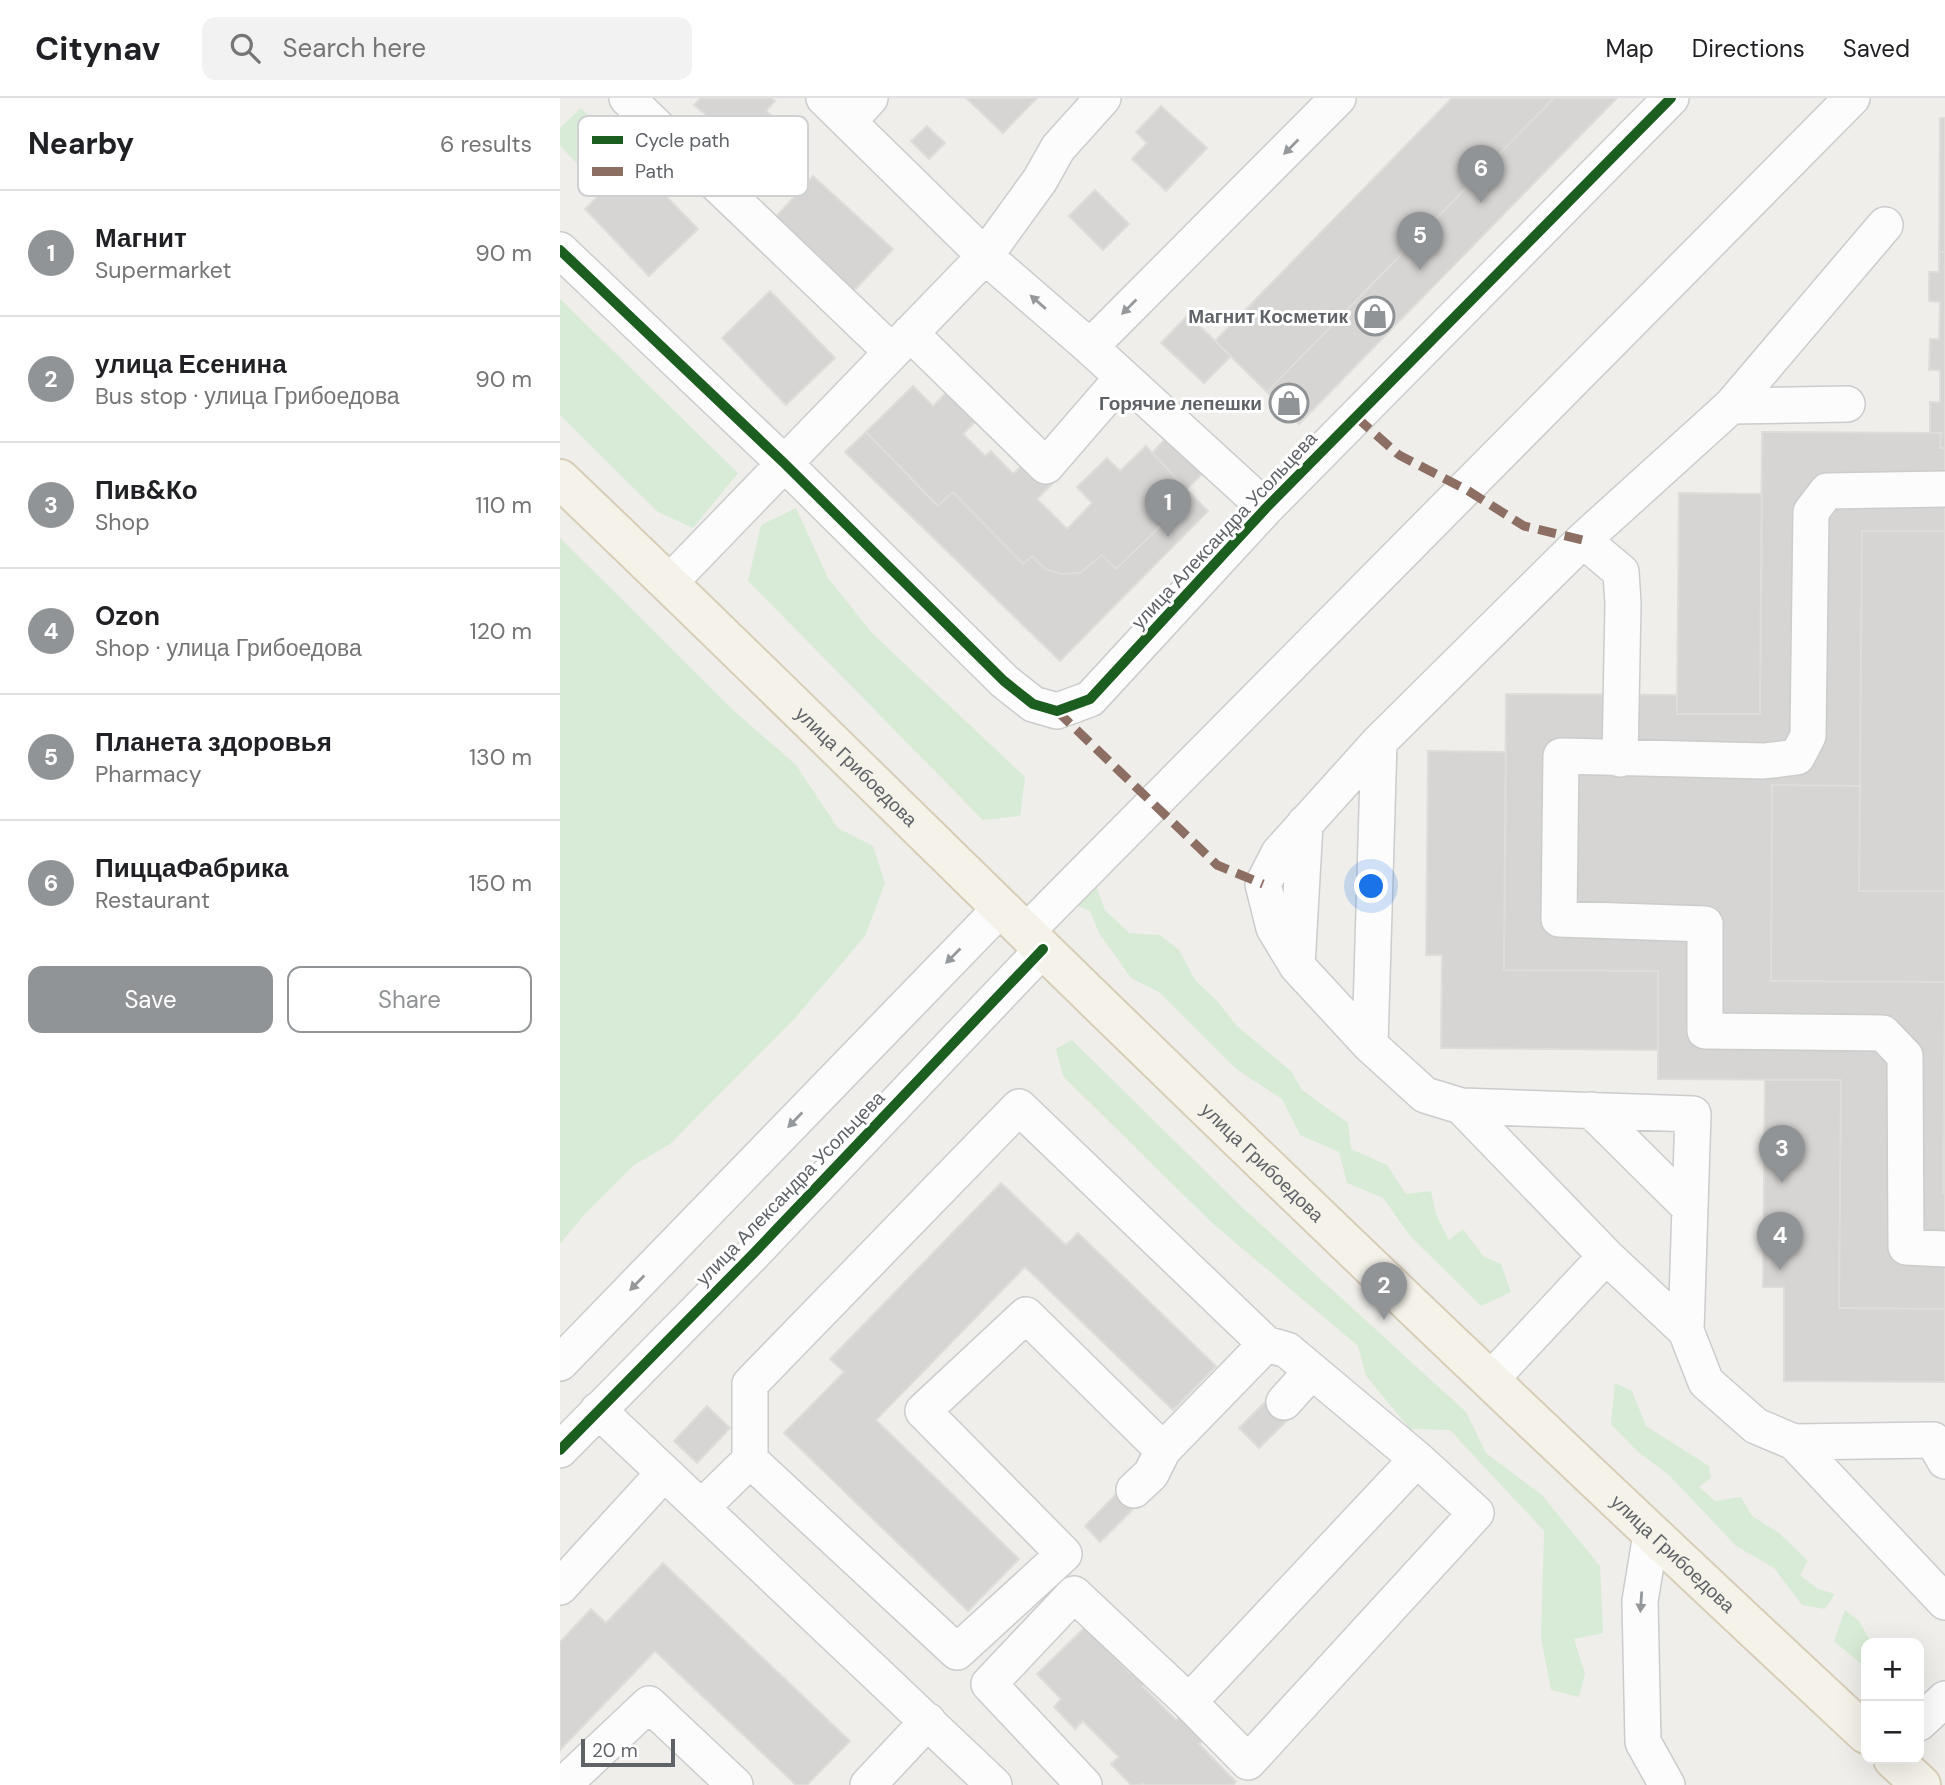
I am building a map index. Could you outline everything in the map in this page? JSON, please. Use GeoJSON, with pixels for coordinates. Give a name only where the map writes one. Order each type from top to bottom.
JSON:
{"type":"FeatureCollection","features":[{"type":"Feature","properties":{"kind":"main road","name":"улица Грибоедова"},"geometry":{"type":"LineString","coordinates":[[560,479],[1023,930],[1651,1534],[1861,1729]]}},
{"type":"Feature","properties":{"kind":"main road"},"geometry":{"type":"LineString","coordinates":[[1898,1764],[1921,1785]]}},
{"type":"Feature","properties":{"kind":"street"},"geometry":{"type":"LineString","coordinates":[[627,98],[647,116]]}},
{"type":"Feature","properties":{"kind":"street"},"geometry":{"type":"LineString","coordinates":[[669,583],[985,256],[1040,180],[1058,148],[1103,98]]}},
{"type":"Feature","properties":{"kind":"street"},"geometry":{"type":"LineString","coordinates":[[1090,347],[1338,98]]}},
{"type":"Feature","properties":{"kind":"street","name":"улица Александра Усольцева"},"geometry":{"type":"LineString","coordinates":[[560,250],[784,463],[1004,681],[1033,704],[1057,711],[1090,699],[1266,508],[1671,98]]}},
{"type":"Feature","properties":{"kind":"street"},"geometry":{"type":"LineString","coordinates":[[560,1363],[1023,930],[1467,490],[1852,98]]}},
{"type":"Feature","properties":{"kind":"street"},"geometry":{"type":"LineString","coordinates":[[848,106],[985,256],[1090,347],[1266,508]]}},
{"type":"Feature","properties":{"kind":"street"},"geometry":{"type":"LineString","coordinates":[[737,196],[1046,466],[1123,377]]}},
{"type":"Feature","properties":{"kind":"street"},"geometry":{"type":"LineString","coordinates":[[1885,225],[1731,406],[1583,540],[1379,742],[1279,852],[1263,884],[1274,928],[1297,967],[1370,1045],[1425,1095],[1461,1106],[1693,1114],[1686,1331],[1706,1382],[1756,1426],[1794,1442],[1933,1440],[1945,1461]]}},
{"type":"Feature","properties":{"kind":"street"},"geometry":{"type":"LineString","coordinates":[[1731,406],[1847,404]]}},
{"type":"Feature","properties":{"kind":"street"},"geometry":{"type":"LineString","coordinates":[[1945,489],[1827,491],[1811,512],[1808,736],[1797,757],[1764,761],[1561,756],[1559,919],[1705,924],[1704,1031],[1883,1033],[1905,1056],[1906,1247],[1945,1249]]}},
{"type":"Feature","properties":{"kind":"street"},"geometry":{"type":"LineString","coordinates":[[1583,540],[1621,572],[1623,603],[1620,759]]}},
{"type":"Feature","properties":{"kind":"street"},"geometry":{"type":"LineString","coordinates":[[1370,1045],[1379,742]]}},
{"type":"Feature","properties":{"kind":"street","name":"улица Александра Усольцева"},"geometry":{"type":"LineString","coordinates":[[560,1450],[762,1245],[1023,930]]}},
{"type":"Feature","properties":{"kind":"street"},"geometry":{"type":"LineString","coordinates":[[1461,1106],[1606,1256],[1686,1331]]}},
{"type":"Feature","properties":{"kind":"street"},"geometry":{"type":"LineString","coordinates":[[702,1507],[750,1460],[750,1384],[1018,1107],[1266,1344],[1287,1350],[1417,1459],[1476,1513],[1248,1762],[1189,1702],[1074,1594],[989,1684],[1084,1785]]}},
{"type":"Feature","properties":{"kind":"street"},"geometry":{"type":"LineString","coordinates":[[1591,1110],[1690,1208]]}},
{"type":"Feature","properties":{"kind":"street"},"geometry":{"type":"LineString","coordinates":[[1491,1379],[1606,1256]]}},
{"type":"Feature","properties":{"kind":"street"},"geometry":{"type":"LineString","coordinates":[[750,1460],[957,1652],[1063,1554],[923,1411],[1026,1315],[1163,1450]]}},
{"type":"Feature","properties":{"kind":"street"},"geometry":{"type":"LineString","coordinates":[[1134,1490],[1151,1474],[1163,1450],[1266,1344]]}},
{"type":"Feature","properties":{"kind":"street"},"geometry":{"type":"LineString","coordinates":[[1284,1402],[1312,1371]]}},
{"type":"Feature","properties":{"kind":"street"},"geometry":{"type":"LineString","coordinates":[[598,1410],[994,1785]]}},
{"type":"Feature","properties":{"kind":"street"},"geometry":{"type":"LineString","coordinates":[[1794,1442],[1945,1602]]}},
{"type":"Feature","properties":{"kind":"street"},"geometry":{"type":"LineString","coordinates":[[1189,1702],[1417,1459]]}},
{"type":"Feature","properties":{"kind":"street"},"geometry":{"type":"LineString","coordinates":[[560,1587],[664,1473]]}},
{"type":"Feature","properties":{"kind":"street"},"geometry":{"type":"LineString","coordinates":[[1644,1785],[1640,1601],[1651,1534]]}},
{"type":"Feature","properties":{"kind":"street"},"geometry":{"type":"LineString","coordinates":[[1924,1718],[1945,1699]]}},
{"type":"Feature","properties":{"kind":"street"},"geometry":{"type":"LineString","coordinates":[[564,1785],[649,1704],[735,1785]]}},
{"type":"Feature","properties":{"kind":"street"},"geometry":{"type":"LineString","coordinates":[[868,1785],[928,1721]]}},
{"type":"Feature","properties":{"kind":"street"},"geometry":{"type":"LineString","coordinates":[[1643,1742],[1667,1785]]}},
{"type":"Feature","properties":{"kind":"green space"},"geometry":{"type":"Polygon","coordinates":[[[581,108],[589,116],[578,116],[578,165],[560,146],[560,128],[581,108]]]}},
{"type":"Feature","properties":{"kind":"green space"},"geometry":{"type":"Polygon","coordinates":[[[560,299],[738,473],[693,528],[658,512],[560,415],[560,299]]]}},
{"type":"Feature","properties":{"kind":"green space"},"geometry":{"type":"Polygon","coordinates":[[[796,508],[828,578],[872,633],[1025,777],[1020,816],[983,820],[748,581],[761,525],[796,508]]]}},
{"type":"Feature","properties":{"kind":"green space"},"geometry":{"type":"Polygon","coordinates":[[[560,538],[733,710],[796,765],[838,828],[873,846],[885,883],[865,936],[796,1017],[670,1144],[634,1165],[583,1216],[560,1244],[560,538]]]}},
{"type":"Feature","properties":{"kind":"green space"},"geometry":{"type":"Polygon","coordinates":[[[1092,875],[1105,910],[1129,933],[1160,935],[1179,950],[1195,980],[1237,1026],[1291,1071],[1302,1090],[1348,1123],[1351,1149],[1387,1165],[1406,1194],[1431,1191],[1436,1214],[1449,1240],[1463,1229],[1484,1257],[1501,1264],[1511,1292],[1481,1306],[1411,1237],[1383,1198],[1347,1183],[1339,1152],[1300,1135],[1282,1099],[1236,1069],[1159,992],[1131,978],[1099,933],[1090,911],[1073,904],[1092,875]]]}},
{"type":"Feature","properties":{"kind":"green space"},"geometry":{"type":"Polygon","coordinates":[[[1072,1040],[1244,1209],[1466,1412],[1486,1453],[1542,1495],[1600,1566],[1603,1633],[1574,1639],[1585,1674],[1579,1697],[1551,1690],[1541,1638],[1544,1531],[1450,1430],[1410,1429],[1366,1376],[1358,1346],[1212,1223],[1063,1076],[1056,1049],[1072,1040]]]}},
{"type":"Feature","properties":{"kind":"green space"},"geometry":{"type":"Polygon","coordinates":[[[1615,1383],[1632,1391],[1646,1426],[1709,1466],[1711,1478],[1699,1487],[1715,1501],[1741,1497],[1752,1516],[1779,1533],[1808,1561],[1800,1575],[1818,1589],[1835,1594],[1825,1609],[1802,1605],[1774,1568],[1736,1546],[1669,1475],[1638,1452],[1611,1424],[1615,1383]]]}},
{"type":"Feature","properties":{"kind":"green space"},"geometry":{"type":"Polygon","coordinates":[[[1845,1610],[1858,1620],[1869,1638],[1861,1638],[1861,1664],[1834,1641],[1845,1610]]]}},
{"type":"Feature","properties":{"kind":"building"},"geometry":{"type":"Polygon","coordinates":[[[701,98],[771,98],[775,101],[766,111],[772,116],[707,116],[694,105],[701,98]]]}},
{"type":"Feature","properties":{"kind":"building"},"geometry":{"type":"Polygon","coordinates":[[[966,98],[1037,98],[1003,133],[966,98]]]}},
{"type":"Feature","properties":{"kind":"building"},"geometry":{"type":"Polygon","coordinates":[[[1452,98],[1554,98],[1267,392],[1215,341],[1452,98]]]}},
{"type":"Feature","properties":{"kind":"building"},"geometry":{"type":"Polygon","coordinates":[[[1554,98],[1617,98],[1299,424],[1267,392],[1554,98]]]}},
{"type":"Feature","properties":{"kind":"building"},"geometry":{"type":"Polygon","coordinates":[[[1161,106],[1207,148],[1166,191],[1132,159],[1147,143],[1136,132],[1161,106]]]}},
{"type":"Feature","properties":{"kind":"building"},"geometry":{"type":"Polygon","coordinates":[[[1940,118],[1945,118],[1945,252],[1939,252],[1940,118]]]}},
{"type":"Feature","properties":{"kind":"building"},"geometry":{"type":"Polygon","coordinates":[[[927,126],[945,143],[929,159],[911,141],[927,126]]]}},
{"type":"Feature","properties":{"kind":"building"},"geometry":{"type":"Polygon","coordinates":[[[813,176],[893,249],[852,293],[772,221],[795,196],[808,196],[808,181],[813,176]]]}},
{"type":"Feature","properties":{"kind":"building"},"geometry":{"type":"Polygon","coordinates":[[[1095,190],[1129,224],[1103,250],[1069,216],[1095,190]]]}},
{"type":"Feature","properties":{"kind":"building"},"geometry":{"type":"Polygon","coordinates":[[[598,196],[666,196],[698,229],[649,276],[585,209],[598,196]]]}},
{"type":"Feature","properties":{"kind":"building"},"geometry":{"type":"Polygon","coordinates":[[[1939,252],[1945,252],[1945,448],[1940,448],[1941,433],[1930,433],[1930,402],[1940,402],[1940,370],[1929,370],[1930,339],[1939,339],[1940,302],[1929,301],[1929,272],[1939,272],[1939,252]]]}},
{"type":"Feature","properties":{"kind":"building"},"geometry":{"type":"Polygon","coordinates":[[[770,291],[835,358],[786,405],[722,338],[770,291]]]}},
{"type":"Feature","properties":{"kind":"building"},"geometry":{"type":"Polygon","coordinates":[[[1188,315],[1231,356],[1204,383],[1161,343],[1188,315]]]}},
{"type":"Feature","properties":{"kind":"building"},"geometry":{"type":"Polygon","coordinates":[[[913,386],[933,406],[946,393],[975,422],[963,434],[985,456],[991,451],[1013,474],[1028,459],[1052,484],[1037,499],[1067,529],[1092,503],[1077,487],[1107,458],[1120,471],[1146,446],[1192,495],[1116,569],[1102,555],[1080,573],[1062,574],[1045,569],[1032,556],[1023,564],[953,492],[938,506],[866,432],[913,386]]]}},
{"type":"Feature","properties":{"kind":"building"},"geometry":{"type":"Polygon","coordinates":[[[866,432],[938,506],[953,492],[1023,564],[1032,556],[1045,569],[1062,574],[1080,573],[1102,555],[1116,569],[1192,495],[1208,511],[1060,661],[845,452],[866,432]]]}},
{"type":"Feature","properties":{"kind":"building"},"geometry":{"type":"Polygon","coordinates":[[[1762,432],[1941,433],[1940,448],[1945,448],[1945,531],[1862,531],[1860,786],[1772,785],[1771,981],[1945,982],[1945,1309],[1839,1308],[1841,1080],[1658,1079],[1658,971],[1504,970],[1506,694],[1677,695],[1677,714],[1760,714],[1762,432]]]}},
{"type":"Feature","properties":{"kind":"building"},"geometry":{"type":"Polygon","coordinates":[[[1171,433],[1207,469],[1187,489],[1152,453],[1171,433]]]}},
{"type":"Feature","properties":{"kind":"building"},"geometry":{"type":"Polygon","coordinates":[[[1679,493],[1762,494],[1760,714],[1677,714],[1679,493]]]}},
{"type":"Feature","properties":{"kind":"building"},"geometry":{"type":"Polygon","coordinates":[[[1862,531],[1945,531],[1945,891],[1859,891],[1862,531]]]}},
{"type":"Feature","properties":{"kind":"building"},"geometry":{"type":"Polygon","coordinates":[[[1428,751],[1506,752],[1504,970],[1658,971],[1658,1050],[1441,1048],[1442,955],[1426,955],[1428,751]]]}},
{"type":"Feature","properties":{"kind":"building"},"geometry":{"type":"Polygon","coordinates":[[[1772,785],[1860,786],[1859,891],[1945,891],[1945,982],[1771,981],[1772,785]]]}},
{"type":"Feature","properties":{"kind":"building"},"geometry":{"type":"Polygon","coordinates":[[[1945,978],[1945,1193],[1943,1193],[1945,978]]]}},
{"type":"Feature","properties":{"kind":"building"},"geometry":{"type":"Polygon","coordinates":[[[1765,1080],[1841,1080],[1839,1308],[1945,1309],[1945,1382],[1784,1381],[1784,1287],[1763,1287],[1765,1080]]]}},
{"type":"Feature","properties":{"kind":"building"},"geometry":{"type":"Polygon","coordinates":[[[1001,1183],[1066,1245],[1078,1233],[1216,1366],[1173,1410],[1025,1267],[876,1420],[1019,1559],[968,1611],[784,1433],[844,1372],[830,1359],[1001,1183]]]}},
{"type":"Feature","properties":{"kind":"building"},"geometry":{"type":"Polygon","coordinates":[[[1275,1392],[1295,1413],[1259,1448],[1239,1428],[1275,1392]]]}},
{"type":"Feature","properties":{"kind":"building"},"geometry":{"type":"Polygon","coordinates":[[[707,1406],[730,1428],[697,1463],[674,1441],[707,1406]]]}},
{"type":"Feature","properties":{"kind":"building"},"geometry":{"type":"Polygon","coordinates":[[[1127,1483],[1143,1499],[1100,1542],[1085,1526],[1127,1483]]]}},
{"type":"Feature","properties":{"kind":"building"},"geometry":{"type":"Polygon","coordinates":[[[663,1563],[850,1741],[807,1785],[796,1785],[655,1651],[560,1750],[560,1642],[591,1609],[606,1623],[663,1563]]]}},
{"type":"Feature","properties":{"kind":"building"},"geometry":{"type":"Polygon","coordinates":[[[1085,1627],[1113,1647],[1109,1651],[1130,1673],[1136,1668],[1148,1680],[1142,1686],[1176,1720],[1183,1714],[1206,1738],[1199,1744],[1236,1782],[1233,1785],[1131,1785],[1111,1764],[1119,1757],[1083,1721],[1075,1729],[1054,1707],[1061,1699],[1037,1674],[1085,1627]]]}},
{"type":"Feature","properties":{"kind":"marked path"},"geometry":{"type":"LineString","coordinates":[[1356,417],[1399,455],[1467,490],[1524,526],[1583,540]]}},
{"type":"Feature","properties":{"kind":"marked path"},"geometry":{"type":"LineString","coordinates":[[1057,711],[1217,865],[1263,884]]}},
{"type":"Feature","properties":{"kind":"cycle path"},"geometry":{"type":"LineString","coordinates":[[560,250],[784,463],[1004,681],[1033,704],[1057,711],[1090,699],[1266,508],[1671,98]]}},
{"type":"Feature","properties":{"kind":"cycle path"},"geometry":{"type":"LineString","coordinates":[[560,1450],[753,1254],[1043,949]]}},
{"type":"Feature","properties":{"kind":"place","name":"ПиццаФабрика"},"geometry":{"type":"Point","coordinates":[1481,203]}},
{"type":"Feature","properties":{"kind":"place","name":"Планета здоровья"},"geometry":{"type":"Point","coordinates":[1420,270]}},
{"type":"Feature","properties":{"kind":"place","name":"Магнит Косметик"},"geometry":{"type":"Point","coordinates":[1375,316]}},
{"type":"Feature","properties":{"kind":"place","name":"Горячие лепешки"},"geometry":{"type":"Point","coordinates":[1289,403]}},
{"type":"Feature","properties":{"kind":"place","name":"Магнит"},"geometry":{"type":"Point","coordinates":[1168,537]}},
{"type":"Feature","properties":{"kind":"place","name":"Пив&Ко"},"geometry":{"type":"Point","coordinates":[1782,1183]}},
{"type":"Feature","properties":{"kind":"place","name":"Ozon"},"geometry":{"type":"Point","coordinates":[1780,1270]}},
{"type":"Feature","properties":{"kind":"place","name":"улица Есенина"},"geometry":{"type":"Point","coordinates":[1384,1320]}}]}
